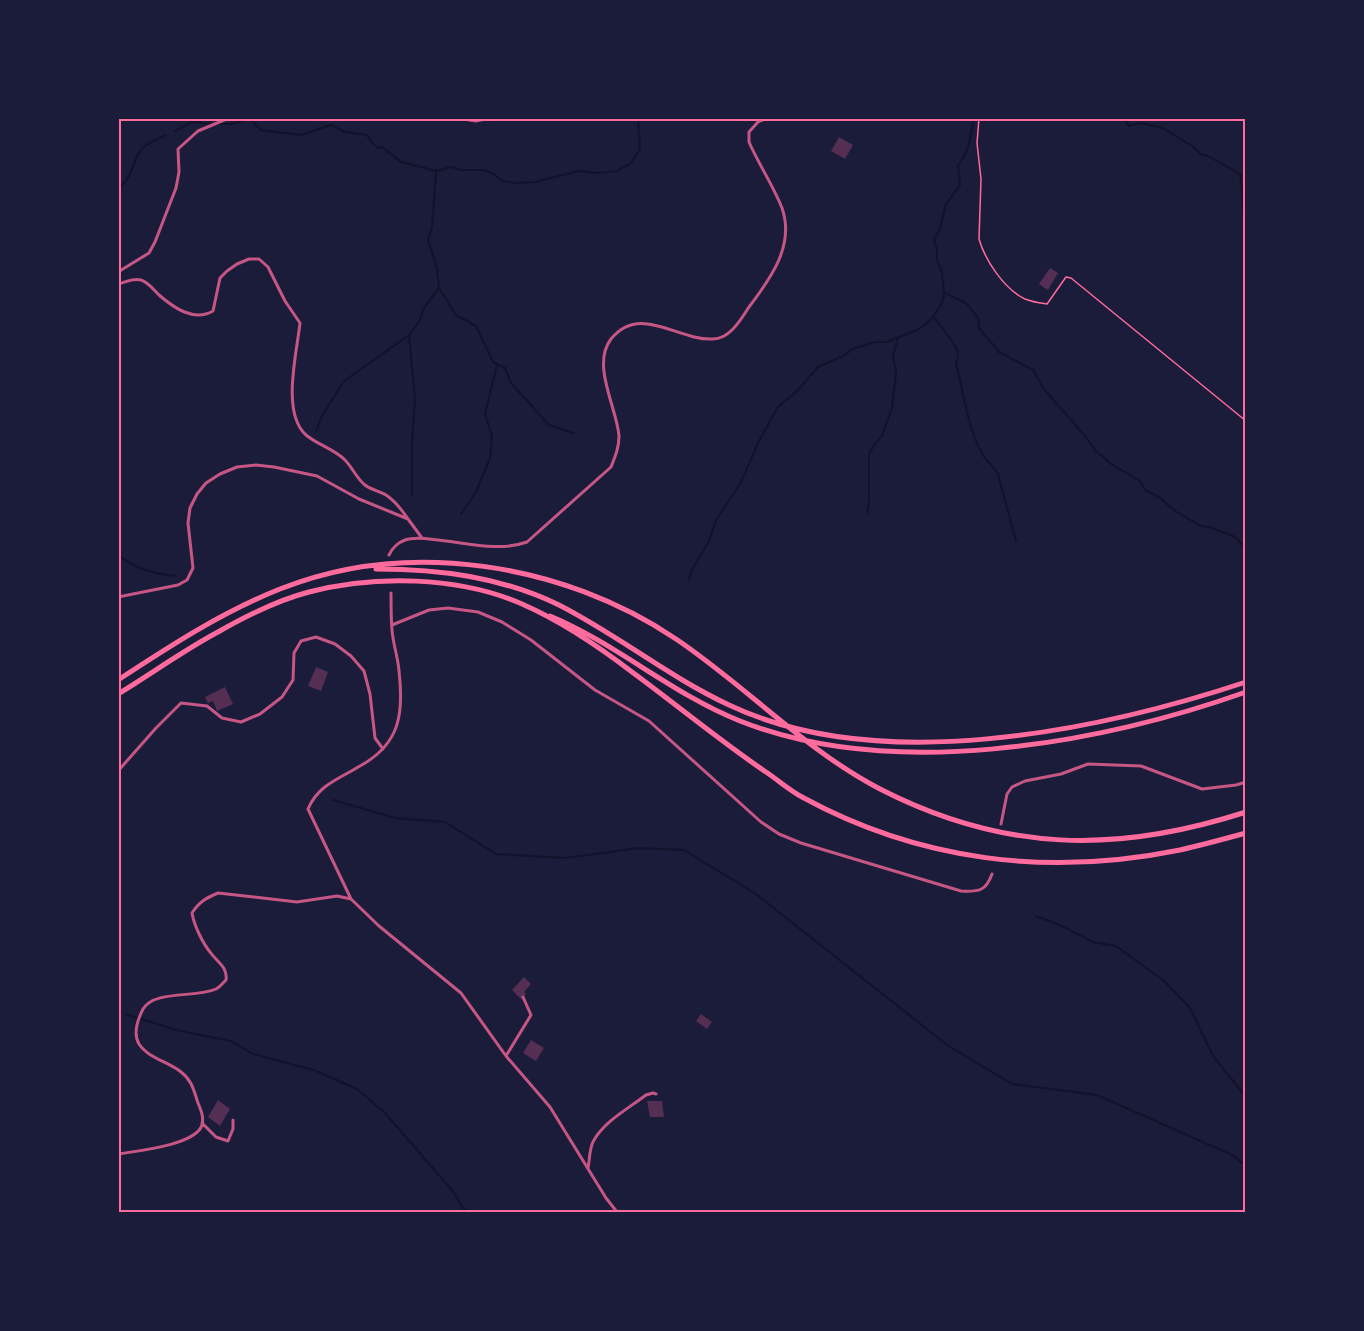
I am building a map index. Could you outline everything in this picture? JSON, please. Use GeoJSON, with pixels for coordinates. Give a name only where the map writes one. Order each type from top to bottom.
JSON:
{"type":"FeatureCollection","features":[{"type":"Feature","properties":{"kind":"highway"},"geometry":{"type":"LineString","coordinates":[[118,680],[201,626],[280,589],[353,569],[419,562],[454,563],[525,574],[586,593],[632,613],[675,638],[827,756],[879,788],[936,814],[998,833],[1047,840],[1117,840],[1169,832],[1245,812]]}},
{"type":"Feature","properties":{"kind":"highway"},"geometry":{"type":"LineString","coordinates":[[353,569],[452,573],[517,588],[560,606],[610,634],[662,669],[729,705],[749,714],[796,728],[843,737],[912,741],[1027,734],[1139,714],[1245,682]]}},
{"type":"Feature","properties":{"kind":"highway"},"geometry":{"type":"LineString","coordinates":[[118,694],[217,632],[265,609],[306,593],[354,583],[421,581],[472,588],[521,603],[581,629],[668,684],[730,716],[794,738],[845,747],[934,751],[1035,743],[1102,733],[1145,723],[1245,692]]}},
{"type":"Feature","properties":{"kind":"highway"},"geometry":{"type":"LineString","coordinates":[[521,603],[603,651],[733,750],[800,796],[862,825],[917,844],[997,861],[1086,862],[1179,850],[1245,833]]}},
{"type":"Feature","properties":{"kind":"street"},"geometry":{"type":"LineString","coordinates":[[118,272],[149,253],[176,188],[179,172],[178,149],[198,131],[229,118]]}},
{"type":"Feature","properties":{"kind":"street"},"geometry":{"type":"LineString","coordinates":[[457,118],[476,121],[490,118]]}},
{"type":"Feature","properties":{"kind":"street"},"geometry":{"type":"LineString","coordinates":[[389,555],[394,545],[407,539],[422,538],[499,547],[514,547],[527,542],[611,467],[617,453],[619,436],[605,379],[604,354],[609,342],[618,332],[645,322],[701,339],[716,340],[726,335],[740,320],[760,293],[778,262],[786,237],[782,208],[749,142],[749,132],[758,122],[767,118]]}},
{"type":"Feature","properties":{"kind":"street"},"geometry":{"type":"LineString","coordinates":[[118,284],[130,280],[142,280],[178,309],[190,315],[204,316],[213,311],[220,278],[227,271],[249,259],[259,259],[268,267],[285,301],[300,322],[293,372],[293,396],[294,415],[303,433],[345,460],[365,485],[385,494],[399,507],[422,538]]}},
{"type":"Feature","properties":{"kind":"street"},"geometry":{"type":"LineString","coordinates":[[118,597],[178,585],[187,580],[193,568],[188,523],[190,508],[206,483],[237,467],[265,466],[317,476],[359,499],[408,519]]}},
{"type":"Feature","properties":{"kind":"street"},"geometry":{"type":"LineString","coordinates":[[391,593],[392,625],[399,672],[400,716],[396,734],[383,749],[362,765],[323,786],[312,797],[308,809],[351,899],[379,926],[461,993],[507,1056],[550,1107],[588,1170],[617,1212]]}},
{"type":"Feature","properties":{"kind":"street"},"geometry":{"type":"LineString","coordinates":[[392,625],[429,610],[448,608],[478,612],[502,622],[531,640],[595,690],[649,721],[760,822],[779,834],[801,843],[962,891],[980,890],[988,885],[992,874]]}},
{"type":"Feature","properties":{"kind":"street"},"geometry":{"type":"LineString","coordinates":[[118,771],[181,703],[207,706],[222,718],[241,722],[260,714],[282,697],[292,680],[294,653],[301,641],[316,637],[335,645],[351,656],[364,671],[370,694],[375,738],[383,749]]}},
{"type":"Feature","properties":{"kind":"street"},"geometry":{"type":"LineString","coordinates":[[1002,824],[1007,794],[1012,787],[1025,781],[1061,774],[1088,764],[1141,766],[1202,789],[1245,782]]}},
{"type":"Feature","properties":{"kind":"street"},"geometry":{"type":"LineString","coordinates":[[118,1154],[185,1141],[202,1128],[203,1118],[191,1082],[182,1072],[146,1052],[138,1043],[138,1020],[145,1006],[157,998],[200,993],[218,988],[226,980],[227,973],[210,952],[193,921],[192,913],[198,904],[207,897],[218,894],[297,902],[337,896],[351,899]]}},
{"type":"Feature","properties":{"kind":"street"},"geometry":{"type":"LineString","coordinates":[[507,1056],[531,1015],[523,997]]}},
{"type":"Feature","properties":{"kind":"street"},"geometry":{"type":"LineString","coordinates":[[588,1170],[594,1139],[646,1095],[653,1092],[656,1094]]}},
{"type":"Feature","properties":{"kind":"street"},"geometry":{"type":"LineString","coordinates":[[202,1123],[216,1137],[228,1141],[233,1129],[233,1120]]}},
{"type":"Feature","properties":{"kind":"path"},"geometry":{"type":"LineString","coordinates":[[979,118],[977,143],[981,179],[980,239],[986,255],[1005,283],[1025,299],[1047,304],[1066,277],[1071,278],[1245,421]]}},
{"type":"Feature","properties":{"kind":"building"},"geometry":{"type":"Polygon","coordinates":[[[839,137],[853,145],[845,159],[831,151],[839,137]]]}},
{"type":"Feature","properties":{"kind":"building"},"geometry":{"type":"Polygon","coordinates":[[[1050,268],[1058,273],[1048,290],[1039,284],[1050,268]]]}},
{"type":"Feature","properties":{"kind":"building"},"geometry":{"type":"Polygon","coordinates":[[[316,667],[328,672],[321,691],[308,686],[316,667]]]}},
{"type":"Feature","properties":{"kind":"building"},"geometry":{"type":"Polygon","coordinates":[[[225,687],[233,704],[217,711],[213,701],[208,703],[205,697],[225,687]]]}},
{"type":"Feature","properties":{"kind":"building"},"geometry":{"type":"Polygon","coordinates":[[[524,977],[531,984],[521,999],[512,990],[524,977]]]}},
{"type":"Feature","properties":{"kind":"building"},"geometry":{"type":"Polygon","coordinates":[[[701,1014],[712,1022],[707,1029],[696,1021],[701,1014]]]}},
{"type":"Feature","properties":{"kind":"building"},"geometry":{"type":"Polygon","coordinates":[[[531,1040],[544,1048],[536,1061],[523,1053],[531,1040]]]}},
{"type":"Feature","properties":{"kind":"building"},"geometry":{"type":"Polygon","coordinates":[[[218,1100],[230,1109],[220,1126],[208,1117],[218,1100]]]}},
{"type":"Feature","properties":{"kind":"building"},"geometry":{"type":"Polygon","coordinates":[[[647,1101],[662,1101],[664,1117],[650,1117],[647,1101]]]}},
{"type":"Feature","properties":{"kind":"waterway"},"geometry":{"type":"LineString","coordinates":[[217,124],[231,124],[250,119],[261,130],[301,135],[331,125],[345,132],[367,135],[374,145],[382,147],[401,162],[436,171],[451,167],[460,170],[483,170],[503,181],[515,183],[535,182],[579,171],[599,173],[617,171],[630,164],[640,149],[638,118]]}},
{"type":"Feature","properties":{"kind":"waterway"},"geometry":{"type":"LineString","coordinates":[[689,579],[709,541],[716,520],[740,484],[759,441],[778,407],[798,390],[818,367],[845,355],[852,349],[875,342],[886,342],[915,331],[933,317],[942,303],[944,293],[942,272],[937,260],[934,240],[940,228],[946,204],[960,185],[958,166],[967,149],[974,118]]}},
{"type":"Feature","properties":{"kind":"waterway"},"geometry":{"type":"LineString","coordinates":[[1117,118],[1127,122],[1129,126],[1140,123],[1163,128],[1195,148],[1200,154],[1246,175]]}},
{"type":"Feature","properties":{"kind":"waterway"},"geometry":{"type":"LineString","coordinates":[[175,131],[191,122],[212,124]]}},
{"type":"Feature","properties":{"kind":"waterway"},"geometry":{"type":"LineString","coordinates":[[118,187],[127,180],[143,147],[166,135]]}},
{"type":"Feature","properties":{"kind":"waterway"},"geometry":{"type":"LineString","coordinates":[[436,172],[432,228],[428,240],[437,268],[439,288],[456,315],[476,326],[493,362],[505,368],[511,383],[549,425],[573,433]]}},
{"type":"Feature","properties":{"kind":"waterway"},"geometry":{"type":"LineString","coordinates":[[1240,174],[1246,236]]}},
{"type":"Feature","properties":{"kind":"waterway"},"geometry":{"type":"LineString","coordinates":[[316,432],[321,418],[343,382],[409,335],[419,322],[424,308],[439,288]]}},
{"type":"Feature","properties":{"kind":"waterway"},"geometry":{"type":"LineString","coordinates":[[945,293],[966,303],[978,318],[979,328],[999,352],[1033,370],[1043,388],[1095,450],[1111,464],[1140,481],[1145,490],[1159,497],[1175,511],[1201,526],[1210,527],[1235,537],[1244,546],[1246,555]]}},
{"type":"Feature","properties":{"kind":"waterway"},"geometry":{"type":"LineString","coordinates":[[933,317],[957,350],[956,363],[970,422],[983,455],[998,474],[1016,541]]}},
{"type":"Feature","properties":{"kind":"waterway"},"geometry":{"type":"LineString","coordinates":[[409,335],[415,400],[412,496]]}},
{"type":"Feature","properties":{"kind":"waterway"},"geometry":{"type":"LineString","coordinates":[[867,513],[869,454],[882,436],[892,408],[896,372],[893,356],[898,338]]}},
{"type":"Feature","properties":{"kind":"waterway"},"geometry":{"type":"LineString","coordinates":[[461,514],[476,492],[490,458],[492,436],[485,414],[497,365]]}},
{"type":"Feature","properties":{"kind":"waterway"},"geometry":{"type":"LineString","coordinates":[[118,555],[146,570],[176,576]]}},
{"type":"Feature","properties":{"kind":"waterway"},"geometry":{"type":"LineString","coordinates":[[333,800],[395,818],[445,822],[496,854],[565,858],[639,848],[684,850],[756,894],[947,1045],[1012,1084],[1097,1095],[1232,1155],[1246,1166]]}},
{"type":"Feature","properties":{"kind":"waterway"},"geometry":{"type":"LineString","coordinates":[[1036,916],[1093,942],[1116,946],[1164,981],[1190,1008],[1213,1056],[1246,1097]]}},
{"type":"Feature","properties":{"kind":"waterway"},"geometry":{"type":"LineString","coordinates":[[125,1014],[180,1031],[231,1041],[253,1054],[314,1070],[357,1089],[384,1112],[452,1190],[466,1212]]}}]}
